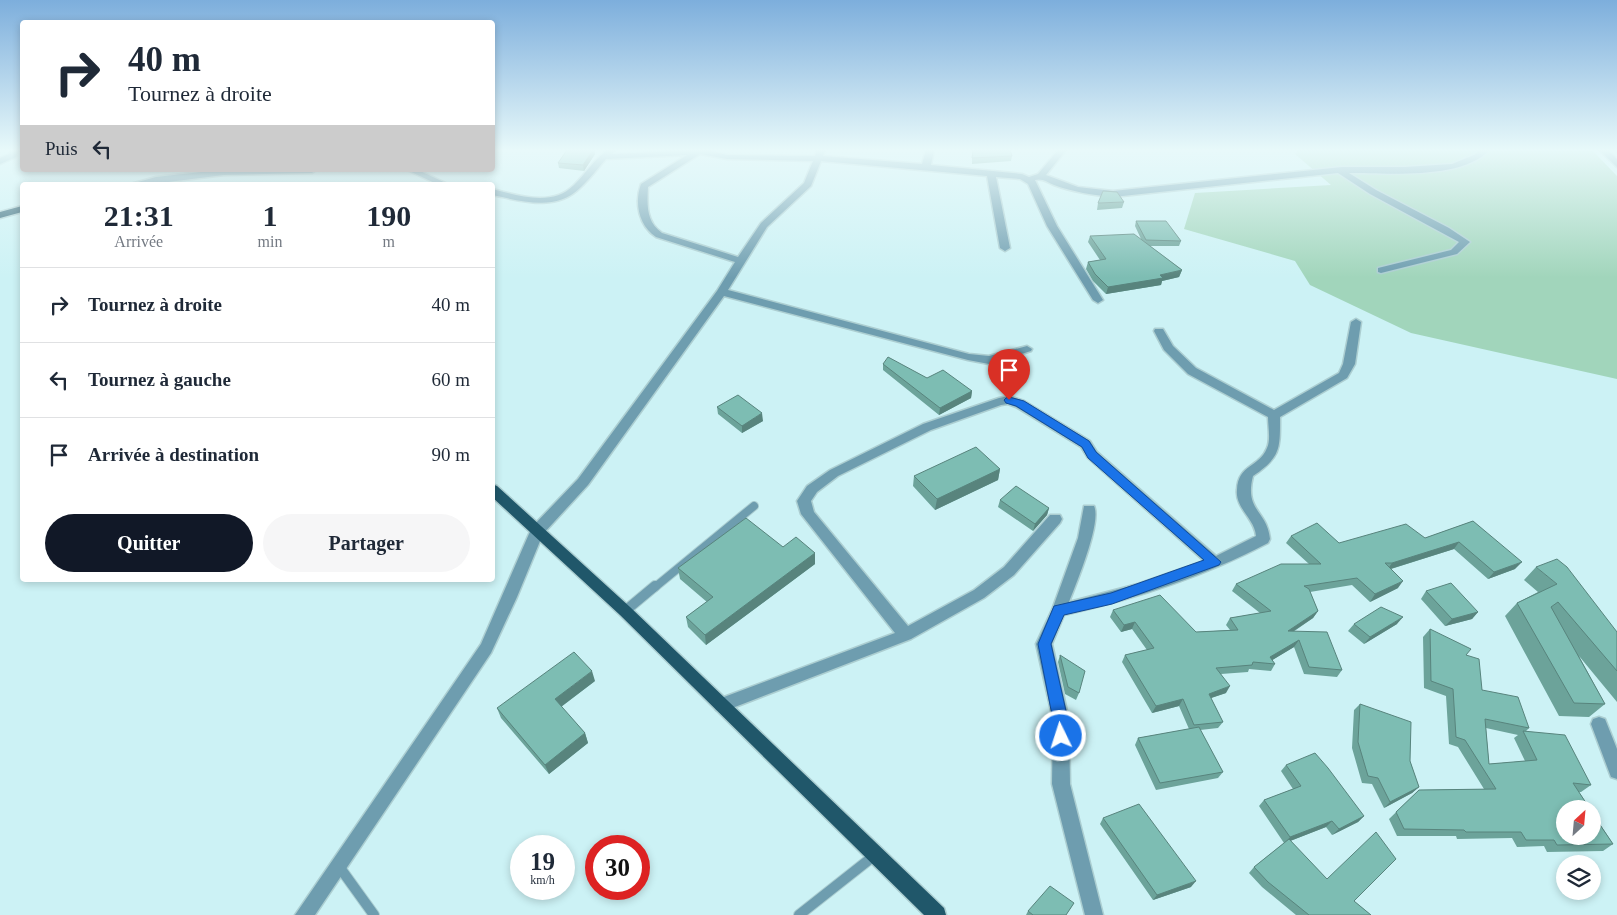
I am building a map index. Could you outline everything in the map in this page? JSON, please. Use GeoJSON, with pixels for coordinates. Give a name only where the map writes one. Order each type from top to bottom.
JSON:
{"type":"FeatureCollection","features":[{"type":"Feature","properties":{"kind":"main road"},"geometry":{"type":"LineString","coordinates":[[0,215],[20,210]]}},
{"type":"Feature","properties":{"kind":"main road"},"geometry":{"type":"LineString","coordinates":[[495,492],[625,611],[937,915]]}},
{"type":"Feature","properties":{"kind":"street"},"geometry":{"type":"LineString","coordinates":[[495,193],[542,202],[552,201],[570,193]]}},
{"type":"Feature","properties":{"kind":"street"},"geometry":{"type":"LineString","coordinates":[[644,193],[643,215],[652,232],[739,260]]}},
{"type":"Feature","properties":{"kind":"street"},"geometry":{"type":"LineString","coordinates":[[304,915],[486,648],[510,597],[537,531],[583,482],[722,292],[739,260],[764,225],[799,193]]}},
{"type":"Feature","properties":{"kind":"street"},"geometry":{"type":"LineString","coordinates":[[995,193],[1005,248]]}},
{"type":"Feature","properties":{"kind":"street"},"geometry":{"type":"LineString","coordinates":[[1037,193],[1052,226],[1098,300]]}},
{"type":"Feature","properties":{"kind":"street"},"geometry":{"type":"LineString","coordinates":[[1087,193],[1126,193]]}},
{"type":"Feature","properties":{"kind":"street"},"geometry":{"type":"LineString","coordinates":[[1374,193],[1465,242],[1454,252],[1381,270]]}},
{"type":"Feature","properties":{"kind":"street"},"geometry":{"type":"LineString","coordinates":[[722,292],[928,344],[968,357],[989,360],[1027,348]]}},
{"type":"Feature","properties":{"kind":"street"},"geometry":{"type":"LineString","coordinates":[[1274,415],[1343,375],[1349,364],[1356,322]]}},
{"type":"Feature","properties":{"kind":"street"},"geometry":{"type":"LineString","coordinates":[[1159,331],[1168,348],[1192,371],[1274,415]]}},
{"type":"Feature","properties":{"kind":"street"},"geometry":{"type":"LineString","coordinates":[[906,636],[808,514],[804,501],[812,490],[834,473],[927,427],[999,402],[1009,400],[1020,404],[1086,444],[1092,455],[1214,562]]}},
{"type":"Feature","properties":{"kind":"street"},"geometry":{"type":"LineString","coordinates":[[1059,610],[1112,598],[1214,562],[1243,550],[1263,538],[1263,529],[1248,508],[1243,492],[1247,474],[1262,464],[1274,448],[1274,415]]}},
{"type":"Feature","properties":{"kind":"street"},"geometry":{"type":"LineString","coordinates":[[1089,510],[1086,531],[1059,610],[1044,644],[1061,720],[1061,784],[1076,852],[1094,915]]}},
{"type":"Feature","properties":{"kind":"street"},"geometry":{"type":"LineString","coordinates":[[722,705],[906,636],[979,594],[1008,571],[1055,519]]}},
{"type":"Feature","properties":{"kind":"street"},"geometry":{"type":"LineString","coordinates":[[1599,724],[1617,771]]}},
{"type":"Feature","properties":{"kind":"lane"},"geometry":{"type":"LineString","coordinates":[[625,611],[754,506]]}},
{"type":"Feature","properties":{"kind":"lane"},"geometry":{"type":"LineString","coordinates":[[798,915],[875,855]]}},
{"type":"Feature","properties":{"kind":"lane"},"geometry":{"type":"LineString","coordinates":[[338,865],[374,915]]}},
{"type":"Feature","properties":{"kind":"green space"},"geometry":{"type":"Polygon","coordinates":[[[1195,193],[1617,193],[1617,379],[1411,333],[1310,285],[1295,261],[1184,229],[1195,193]]]}},
{"type":"Feature","properties":{"kind":"building"},"geometry":{"type":"Polygon","coordinates":[[[1102,193],[1117,193],[1124,202],[1098,203],[1102,193]]]}},
{"type":"Feature","properties":{"kind":"building"},"geometry":{"type":"Polygon","coordinates":[[[1136,221],[1166,221],[1181,241],[1146,240],[1136,221]]]}},
{"type":"Feature","properties":{"kind":"building"},"geometry":{"type":"Polygon","coordinates":[[[1134,234],[1182,270],[1160,275],[1163,278],[1108,287],[1095,274],[1088,262],[1106,259],[1090,236],[1134,234]]]}},
{"type":"Feature","properties":{"kind":"building"},"geometry":{"type":"Polygon","coordinates":[[[888,357],[927,378],[943,370],[972,391],[940,408],[883,364],[888,357]]]}},
{"type":"Feature","properties":{"kind":"building"},"geometry":{"type":"Polygon","coordinates":[[[738,395],[762,413],[742,426],[717,407],[738,395]]]}},
{"type":"Feature","properties":{"kind":"building"},"geometry":{"type":"Polygon","coordinates":[[[976,447],[1000,469],[937,499],[914,476],[976,447]]]}},
{"type":"Feature","properties":{"kind":"building"},"geometry":{"type":"Polygon","coordinates":[[[1016,486],[1049,508],[1035,524],[1000,500],[1016,486]]]}},
{"type":"Feature","properties":{"kind":"building"},"geometry":{"type":"Polygon","coordinates":[[[746,518],[783,547],[796,537],[815,553],[705,635],[686,617],[713,597],[678,568],[746,518]]]}},
{"type":"Feature","properties":{"kind":"building"},"geometry":{"type":"Polygon","coordinates":[[[1473,521],[1522,562],[1494,572],[1459,542],[1392,563],[1385,563],[1403,581],[1375,594],[1357,578],[1304,586],[1309,589],[1318,611],[1288,631],[1327,632],[1342,670],[1309,667],[1299,640],[1270,657],[1275,664],[1253,662],[1252,665],[1216,668],[1230,686],[1209,694],[1223,722],[1194,725],[1183,699],[1156,706],[1125,655],[1154,648],[1135,622],[1124,625],[1113,610],[1160,595],[1196,632],[1238,630],[1230,618],[1271,611],[1236,584],[1281,564],[1321,564],[1291,536],[1317,523],[1339,543],[1406,524],[1425,538],[1473,521]]]}},
{"type":"Feature","properties":{"kind":"building"},"geometry":{"type":"Polygon","coordinates":[[[1557,559],[1567,567],[1617,632],[1617,671],[1558,602],[1551,607],[1605,704],[1574,703],[1517,603],[1557,584],[1536,567],[1557,559]]]}},
{"type":"Feature","properties":{"kind":"building"},"geometry":{"type":"Polygon","coordinates":[[[1451,583],[1478,612],[1452,619],[1426,591],[1451,583]]]}},
{"type":"Feature","properties":{"kind":"building"},"geometry":{"type":"Polygon","coordinates":[[[1381,607],[1403,617],[1370,637],[1354,624],[1381,607]]]}},
{"type":"Feature","properties":{"kind":"building"},"geometry":{"type":"Polygon","coordinates":[[[1430,629],[1471,649],[1466,655],[1479,659],[1482,690],[1518,697],[1529,728],[1485,719],[1489,764],[1537,760],[1523,731],[1565,735],[1591,785],[1573,783],[1584,800],[1556,800],[1556,843],[1554,840],[1526,840],[1521,832],[1404,829],[1396,812],[1419,790],[1496,789],[1465,740],[1456,737],[1453,689],[1431,681],[1430,629]]]}},
{"type":"Feature","properties":{"kind":"building"},"geometry":{"type":"Polygon","coordinates":[[[574,652],[592,671],[555,699],[585,733],[545,765],[497,708],[574,652]]]}},
{"type":"Feature","properties":{"kind":"building"},"geometry":{"type":"Polygon","coordinates":[[[1060,655],[1085,671],[1079,693],[1068,687],[1060,655]]]}},
{"type":"Feature","properties":{"kind":"building"},"geometry":{"type":"Polygon","coordinates":[[[1360,704],[1411,722],[1410,761],[1419,787],[1390,802],[1378,778],[1368,776],[1358,742],[1360,704]]]}},
{"type":"Feature","properties":{"kind":"building"},"geometry":{"type":"Polygon","coordinates":[[[1199,727],[1223,772],[1160,783],[1138,738],[1199,727]]]}},
{"type":"Feature","properties":{"kind":"building"},"geometry":{"type":"Polygon","coordinates":[[[1315,753],[1364,816],[1339,829],[1332,821],[1290,837],[1264,800],[1301,786],[1286,765],[1315,753]]]}},
{"type":"Feature","properties":{"kind":"building"},"geometry":{"type":"Polygon","coordinates":[[[1139,804],[1196,881],[1157,895],[1103,818],[1139,804]]]}},
{"type":"Feature","properties":{"kind":"building"},"geometry":{"type":"Polygon","coordinates":[[[1601,826],[1613,844],[1601,844],[1601,826]]]}},
{"type":"Feature","properties":{"kind":"building"},"geometry":{"type":"Polygon","coordinates":[[[1376,832],[1396,859],[1354,901],[1371,915],[1309,915],[1268,882],[1254,867],[1289,839],[1327,879],[1376,832]]]}},
{"type":"Feature","properties":{"kind":"building"},"geometry":{"type":"Polygon","coordinates":[[[1050,886],[1074,903],[1066,915],[1033,915],[1028,911],[1050,886]]]}},
{"type":"Feature","properties":{"kind":"route"},"geometry":{"type":"LineString","coordinates":[[1009,400],[1020,404],[1086,444],[1092,455],[1214,562],[1112,598],[1059,610],[1044,644],[1061,720],[1061,736]]}}]}
